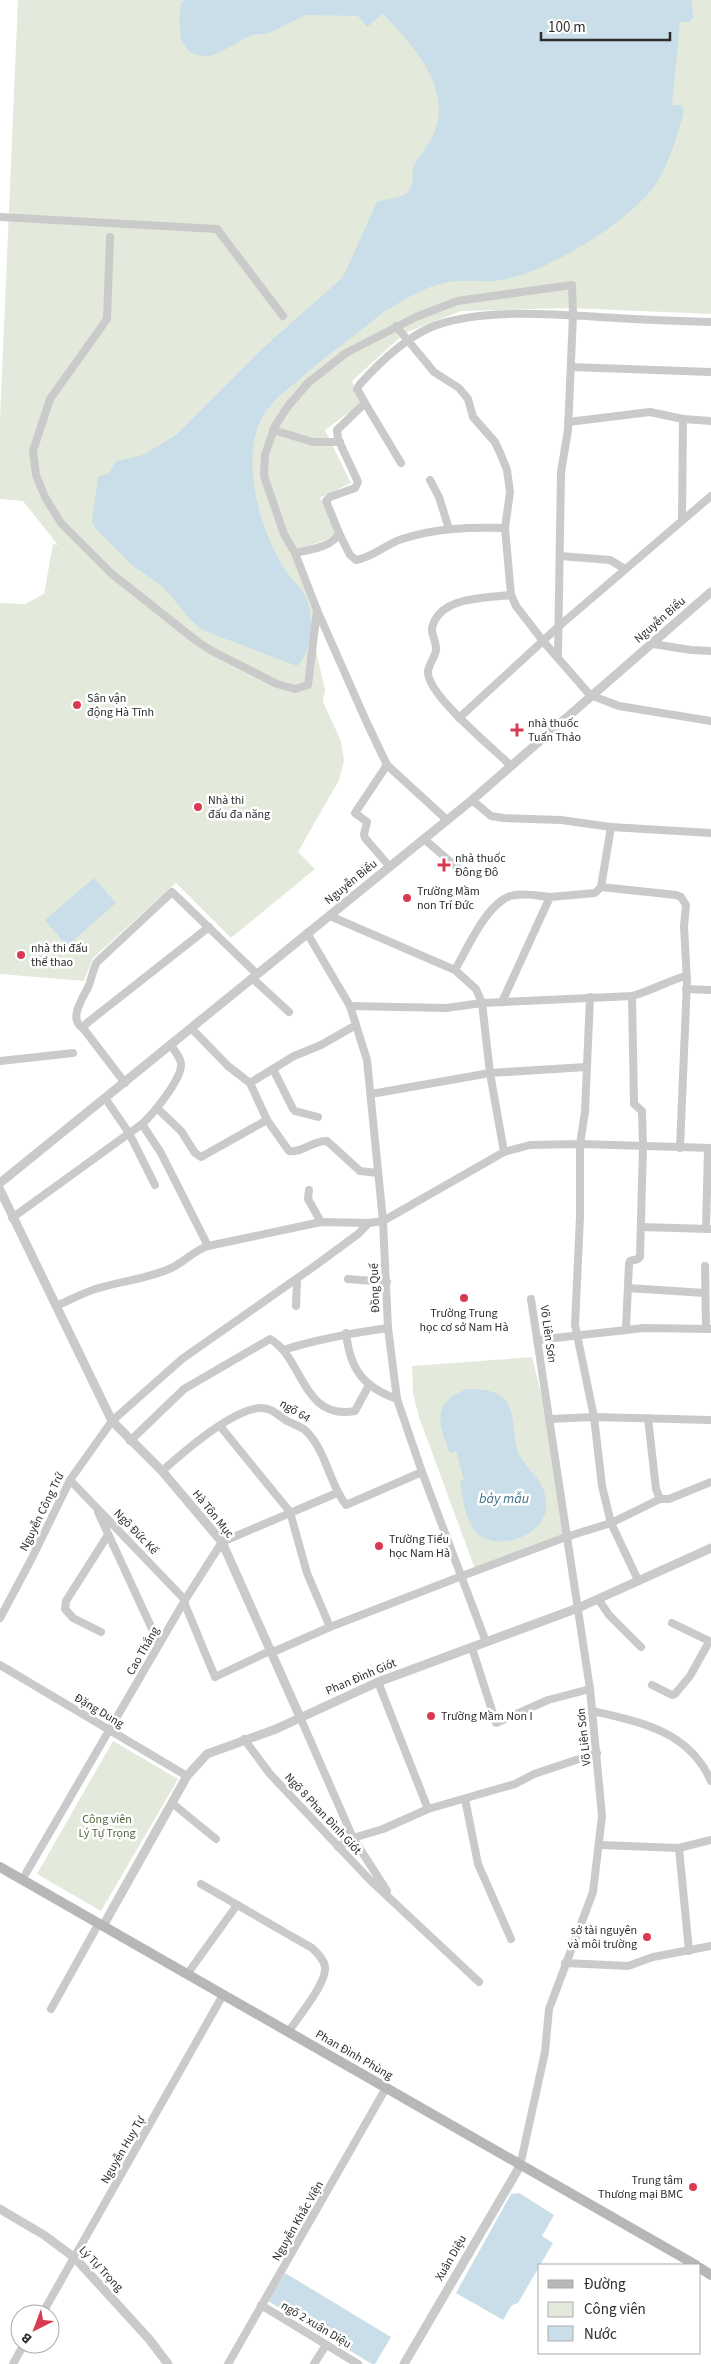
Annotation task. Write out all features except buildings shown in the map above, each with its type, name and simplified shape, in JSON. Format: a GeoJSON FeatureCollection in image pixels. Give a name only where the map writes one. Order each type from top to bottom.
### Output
{"type":"FeatureCollection","features":[{"type":"Feature","properties":{"kind":"main road","name":"Phan Đình Phùng"},"geometry":{"type":"LineString","coordinates":[[0,1867],[694,2264]]}},
{"type":"Feature","properties":{"kind":"street"},"geometry":{"type":"LineString","coordinates":[[0,217],[217,229],[283,316]]}},
{"type":"Feature","properties":{"kind":"street"},"geometry":{"type":"LineString","coordinates":[[110,237],[107,319],[50,399],[32,450],[36,475],[45,497],[60,523],[112,574],[212,651],[277,684],[295,689],[308,685],[317,610]]}},
{"type":"Feature","properties":{"kind":"street"},"geometry":{"type":"LineString","coordinates":[[446,819],[387,765],[362,714],[317,610],[295,553],[284,534],[264,476],[265,455],[273,430],[288,406],[309,382],[346,352],[396,326],[457,301],[572,286],[573,316],[568,422],[561,472],[558,654]]}},
{"type":"Feature","properties":{"kind":"street"},"geometry":{"type":"LineString","coordinates":[[401,464],[357,389],[406,341],[436,325],[478,317],[545,314],[711,322]]}},
{"type":"Feature","properties":{"kind":"street"},"geometry":{"type":"LineString","coordinates":[[396,326],[406,341],[434,372],[459,388],[468,399],[473,417],[495,442],[507,470],[510,492],[505,528],[511,595],[516,606],[544,641],[558,654],[590,695],[619,706],[711,721]]}},
{"type":"Feature","properties":{"kind":"street"},"geometry":{"type":"LineString","coordinates":[[571,367],[711,372]]}},
{"type":"Feature","properties":{"kind":"street"},"geometry":{"type":"LineString","coordinates":[[364,403],[337,430],[340,442],[358,482],[355,488],[330,497],[326,501],[350,555],[356,560],[363,559],[402,539],[449,528],[505,528]]}},
{"type":"Feature","properties":{"kind":"street"},"geometry":{"type":"LineString","coordinates":[[568,422],[650,412],[683,419],[711,421]]}},
{"type":"Feature","properties":{"kind":"street"},"geometry":{"type":"LineString","coordinates":[[682,520],[683,419]]}},
{"type":"Feature","properties":{"kind":"street"},"geometry":{"type":"LineString","coordinates":[[273,430],[313,442],[340,442]]}},
{"type":"Feature","properties":{"kind":"street"},"geometry":{"type":"LineString","coordinates":[[430,480],[439,497],[449,528]]}},
{"type":"Feature","properties":{"kind":"street"},"geometry":{"type":"LineString","coordinates":[[460,718],[558,627],[711,496]]}},
{"type":"Feature","properties":{"kind":"street"},"geometry":{"type":"LineString","coordinates":[[295,553],[333,541],[340,533]]}},
{"type":"Feature","properties":{"kind":"street"},"geometry":{"type":"LineString","coordinates":[[560,556],[610,560],[625,569]]}},
{"type":"Feature","properties":{"kind":"street","name":"Nguyễn Biểu"},"geometry":{"type":"LineString","coordinates":[[0,1183],[192,1029],[446,819],[472,800],[590,695],[711,592]]}},
{"type":"Feature","properties":{"kind":"street"},"geometry":{"type":"LineString","coordinates":[[510,765],[460,718],[436,690],[428,672],[437,649],[431,631],[434,622],[442,611],[459,602],[511,595]]}},
{"type":"Feature","properties":{"kind":"street"},"geometry":{"type":"LineString","coordinates":[[652,644],[711,651]]}},
{"type":"Feature","properties":{"kind":"street"},"geometry":{"type":"LineString","coordinates":[[387,765],[355,813],[367,822],[365,838],[390,867]]}},
{"type":"Feature","properties":{"kind":"street"},"geometry":{"type":"LineString","coordinates":[[472,800],[491,816],[561,820],[610,827],[711,833]]}},
{"type":"Feature","properties":{"kind":"street"},"geometry":{"type":"LineString","coordinates":[[601,887],[610,827]]}},
{"type":"Feature","properties":{"kind":"street"},"geometry":{"type":"LineString","coordinates":[[424,839],[460,870]]}},
{"type":"Feature","properties":{"kind":"street"},"geometry":{"type":"LineString","coordinates":[[455,970],[482,923],[505,898],[524,894],[550,897],[594,892],[601,887],[662,892],[681,897],[686,904],[684,926],[686,989],[680,1148]]}},
{"type":"Feature","properties":{"kind":"street"},"geometry":{"type":"LineString","coordinates":[[125,1083],[84,1028],[79,1026],[76,1019],[78,1006],[90,982],[91,972],[97,962],[172,892],[209,927],[289,1012]]}},
{"type":"Feature","properties":{"kind":"street"},"geometry":{"type":"LineString","coordinates":[[502,1002],[550,897]]}},
{"type":"Feature","properties":{"kind":"street"},"geometry":{"type":"LineString","coordinates":[[330,916],[455,970],[476,988],[482,1003],[490,1073],[504,1152]]}},
{"type":"Feature","properties":{"kind":"street"},"geometry":{"type":"LineString","coordinates":[[84,1028],[87,1023],[209,927]]}},
{"type":"Feature","properties":{"kind":"street","name":"Đồng Quế"},"geometry":{"type":"LineString","coordinates":[[307,933],[350,1006],[367,1060],[387,1282],[388,1328],[397,1399],[422,1472],[486,1642]]}},
{"type":"Feature","properties":{"kind":"street"},"geometry":{"type":"LineString","coordinates":[[350,1006],[446,1008],[482,1003],[632,996],[686,976]]}},
{"type":"Feature","properties":{"kind":"street"},"geometry":{"type":"LineString","coordinates":[[686,989],[711,990]]}},
{"type":"Feature","properties":{"kind":"street"},"geometry":{"type":"LineString","coordinates":[[626,1330],[628,1264],[630,1261],[640,1257],[642,1227],[642,1111],[634,1104],[632,996]]}},
{"type":"Feature","properties":{"kind":"street"},"geometry":{"type":"LineString","coordinates":[[590,997],[584,1112],[580,1144],[580,1217],[575,1326],[594,1417],[602,1486],[611,1524],[638,1580]]}},
{"type":"Feature","properties":{"kind":"street"},"geometry":{"type":"LineString","coordinates":[[250,1083],[356,1025]]}},
{"type":"Feature","properties":{"kind":"street"},"geometry":{"type":"LineString","coordinates":[[192,1029],[228,1066],[250,1083],[267,1120],[289,1150],[296,1152],[315,1143],[327,1141],[360,1171],[378,1173]]}},
{"type":"Feature","properties":{"kind":"street"},"geometry":{"type":"LineString","coordinates":[[12,1218],[142,1124],[158,1109],[181,1068],[180,1060],[171,1045]]}},
{"type":"Feature","properties":{"kind":"street"},"geometry":{"type":"LineString","coordinates":[[0,1061],[73,1053]]}},
{"type":"Feature","properties":{"kind":"street"},"geometry":{"type":"LineString","coordinates":[[371,1094],[490,1073],[586,1067]]}},
{"type":"Feature","properties":{"kind":"street"},"geometry":{"type":"LineString","coordinates":[[273,1069],[293,1108],[296,1111],[318,1117]]}},
{"type":"Feature","properties":{"kind":"street"},"geometry":{"type":"LineString","coordinates":[[105,1098],[129,1133],[155,1185]]}},
{"type":"Feature","properties":{"kind":"street"},"geometry":{"type":"LineString","coordinates":[[158,1109],[181,1131],[196,1153],[202,1158],[267,1120]]}},
{"type":"Feature","properties":{"kind":"street"},"geometry":{"type":"LineString","coordinates":[[142,1124],[161,1153],[208,1246]]}},
{"type":"Feature","properties":{"kind":"street"},"geometry":{"type":"LineString","coordinates":[[56,1306],[97,1288],[132,1282],[170,1269],[185,1261],[200,1248],[321,1222],[369,1223],[382,1220],[504,1152],[530,1145],[580,1144],[710,1148],[709,1229],[642,1227]]}},
{"type":"Feature","properties":{"kind":"street","name":"Hà Tôn Mục"},"geometry":{"type":"LineString","coordinates":[[0,1190],[112,1420],[130,1441],[162,1472],[222,1542],[272,1651],[353,1838],[392,1900]]}},
{"type":"Feature","properties":{"kind":"street"},"geometry":{"type":"LineString","coordinates":[[309,1190],[308,1199],[321,1222]]}},
{"type":"Feature","properties":{"kind":"street","name":"Nguyễn Công Trứ"},"geometry":{"type":"LineString","coordinates":[[0,1618],[70,1480],[112,1420],[182,1359],[297,1279],[358,1234],[369,1223]]}},
{"type":"Feature","properties":{"kind":"street"},"geometry":{"type":"LineString","coordinates":[[537,1340],[626,1330],[708,1329],[705,1266]]}},
{"type":"Feature","properties":{"kind":"street"},"geometry":{"type":"LineString","coordinates":[[296,1306],[297,1279]]}},
{"type":"Feature","properties":{"kind":"street"},"geometry":{"type":"LineString","coordinates":[[348,1279],[387,1282]]}},
{"type":"Feature","properties":{"kind":"street"},"geometry":{"type":"LineString","coordinates":[[628,1288],[705,1293]]}},
{"type":"Feature","properties":{"kind":"street","name":"Võ Liên Sơn"},"geometry":{"type":"LineString","coordinates":[[520,2166],[545,2052],[549,2009],[565,1963],[594,1892],[602,1816],[590,1689],[531,1299]]}},
{"type":"Feature","properties":{"kind":"street"},"geometry":{"type":"LineString","coordinates":[[283,1350],[311,1341],[388,1328]]}},
{"type":"Feature","properties":{"kind":"street"},"geometry":{"type":"LineString","coordinates":[[346,1334],[349,1356],[363,1381],[381,1394],[397,1399]]}},
{"type":"Feature","properties":{"kind":"street"},"geometry":{"type":"LineString","coordinates":[[130,1441],[184,1389],[224,1365],[244,1356],[256,1346],[270,1339],[283,1350],[311,1395],[334,1411],[355,1411],[369,1385]]}},
{"type":"Feature","properties":{"kind":"street","name":"ngõ 64"},"geometry":{"type":"LineString","coordinates":[[162,1472],[193,1444],[220,1426],[243,1413],[260,1408],[270,1409],[307,1431],[328,1464],[337,1493]]}},
{"type":"Feature","properties":{"kind":"street"},"geometry":{"type":"LineString","coordinates":[[549,1420],[594,1417],[711,1420]]}},
{"type":"Feature","properties":{"kind":"street"},"geometry":{"type":"LineString","coordinates":[[648,1418],[656,1489],[660,1499]]}},
{"type":"Feature","properties":{"kind":"street"},"geometry":{"type":"LineString","coordinates":[[220,1426],[290,1512],[307,1574],[330,1626]]}},
{"type":"Feature","properties":{"kind":"street"},"geometry":{"type":"LineString","coordinates":[[222,1542],[337,1493],[346,1505],[422,1472]]}},
{"type":"Feature","properties":{"kind":"street","name":"Ngô Đức Kế"},"geometry":{"type":"LineString","coordinates":[[70,1480],[184,1601]]}},
{"type":"Feature","properties":{"kind":"street"},"geometry":{"type":"LineString","coordinates":[[184,1601],[215,1677],[330,1626],[566,1537],[611,1524],[660,1499],[669,1499],[711,1482]]}},
{"type":"Feature","properties":{"kind":"street"},"geometry":{"type":"LineString","coordinates":[[95,1506],[159,1644]]}},
{"type":"Feature","properties":{"kind":"street"},"geometry":{"type":"LineString","coordinates":[[101,1632],[73,1618],[65,1608],[66,1602],[108,1535]]}},
{"type":"Feature","properties":{"kind":"street","name":"Cao Thắng"},"geometry":{"type":"LineString","coordinates":[[22,1880],[184,1601],[222,1542]]}},
{"type":"Feature","properties":{"kind":"street","name":"Phan Đình Giót"},"geometry":{"type":"LineString","coordinates":[[101,1924],[187,1776],[207,1754],[276,1729],[378,1682],[578,1608],[711,1548]]}},
{"type":"Feature","properties":{"kind":"street"},"geometry":{"type":"LineString","coordinates":[[598,1599],[609,1615],[641,1647]]}},
{"type":"Feature","properties":{"kind":"street"},"geometry":{"type":"LineString","coordinates":[[652,1686],[672,1695],[675,1694],[690,1676],[710,1642],[672,1622]]}},
{"type":"Feature","properties":{"kind":"street"},"geometry":{"type":"LineString","coordinates":[[472,1648],[496,1723],[548,1700],[590,1689]]}},
{"type":"Feature","properties":{"kind":"street","name":"Đặng Dung"},"geometry":{"type":"LineString","coordinates":[[0,1665],[187,1776]]}},
{"type":"Feature","properties":{"kind":"street"},"geometry":{"type":"LineString","coordinates":[[378,1682],[428,1809]]}},
{"type":"Feature","properties":{"kind":"street"},"geometry":{"type":"LineString","coordinates":[[592,1711],[630,1719],[667,1733],[695,1753],[711,1781]]}},
{"type":"Feature","properties":{"kind":"street","name":"Ngõ 8 Phan Đình Giót"},"geometry":{"type":"LineString","coordinates":[[244,1739],[270,1774],[392,1900]]}},
{"type":"Feature","properties":{"kind":"street"},"geometry":{"type":"LineString","coordinates":[[338,1846],[353,1838],[383,1829],[428,1809],[515,1784],[534,1774],[597,1753]]}},
{"type":"Feature","properties":{"kind":"street"},"geometry":{"type":"LineString","coordinates":[[465,1799],[478,1864],[511,1939]]}},
{"type":"Feature","properties":{"kind":"street"},"geometry":{"type":"LineString","coordinates":[[172,1803],[216,1839]]}},
{"type":"Feature","properties":{"kind":"street"},"geometry":{"type":"LineString","coordinates":[[600,1845],[679,1848],[711,1840]]}},
{"type":"Feature","properties":{"kind":"street"},"geometry":{"type":"LineString","coordinates":[[679,1848],[689,1951]]}},
{"type":"Feature","properties":{"kind":"street"},"geometry":{"type":"LineString","coordinates":[[201,1884],[312,1948],[324,1963],[325,1971],[322,1981],[289,2032]]}},
{"type":"Feature","properties":{"kind":"street"},"geometry":{"type":"LineString","coordinates":[[392,1900],[479,1982]]}},
{"type":"Feature","properties":{"kind":"street"},"geometry":{"type":"LineString","coordinates":[[188,1974],[237,1905]]}},
{"type":"Feature","properties":{"kind":"street"},"geometry":{"type":"LineString","coordinates":[[51,2009],[101,1924]]}},
{"type":"Feature","properties":{"kind":"street"},"geometry":{"type":"LineString","coordinates":[[565,1963],[628,1966],[652,1957],[711,1946]]}},
{"type":"Feature","properties":{"kind":"street","name":"Nguyễn Huy Tự"},"geometry":{"type":"LineString","coordinates":[[48,2304],[223,1996]]}},
{"type":"Feature","properties":{"kind":"street","name":"Nguyễn Khắc Viện"},"geometry":{"type":"LineString","coordinates":[[228,2364],[386,2088]]}},
{"type":"Feature","properties":{"kind":"street","name":"Xuân Diệu"},"geometry":{"type":"LineString","coordinates":[[404,2364],[520,2166]]}},
{"type":"Feature","properties":{"kind":"street","name":"Lý Tự Trọng"},"geometry":{"type":"LineString","coordinates":[[0,2209],[44,2235],[74,2258],[149,2339],[168,2364]]}},
{"type":"Feature","properties":{"kind":"street","name":"ngõ 2 xuân Diệu"},"geometry":{"type":"LineString","coordinates":[[262,2305],[358,2364]]}},
{"type":"Feature","properties":{"kind":"street"},"geometry":{"type":"LineString","coordinates":[[314,2364],[326,2345]]}},
{"type":"Feature","properties":{"kind":"green space"},"geometry":{"type":"Polygon","coordinates":[[[18,0],[711,0],[711,314],[570,308],[461,311],[405,333],[352,381],[362,403],[325,430],[351,483],[320,498],[340,534],[291,553],[315,605],[314,642],[325,690],[323,702],[341,741],[344,761],[339,780],[298,852],[315,869],[231,938],[176,883],[93,958],[84,981],[0,974],[0,603],[25,604],[44,594],[53,544],[58,545],[23,501],[0,499],[0,420],[18,0]]]}},
{"type":"Feature","properties":{"kind":"green space"},"geometry":{"type":"Polygon","coordinates":[[[532,1357],[551,1434],[565,1538],[475,1569],[419,1417],[413,1394],[412,1366],[532,1357]]]}},
{"type":"Feature","properties":{"kind":"green space","name":"Công viên Lý Tự Trọng"},"geometry":{"type":"Polygon","coordinates":[[[113,1741],[178,1779],[101,1911],[37,1874],[113,1741]]]}},
{"type":"Feature","properties":{"kind":"water"},"geometry":{"type":"Polygon","coordinates":[[[184,0],[692,0],[693,17],[690,22],[680,22],[672,105],[681,105],[684,111],[664,170],[653,188],[640,202],[623,217],[581,247],[535,270],[495,281],[448,282],[412,295],[388,310],[389,308],[314,367],[269,407],[259,424],[254,444],[252,465],[254,488],[266,531],[275,551],[284,568],[304,593],[310,610],[311,636],[306,652],[297,666],[202,630],[162,586],[133,566],[95,528],[92,521],[98,477],[109,473],[116,461],[143,455],[176,435],[263,348],[343,277],[377,202],[397,198],[410,189],[413,182],[414,165],[434,133],[438,116],[438,100],[434,84],[417,53],[383,14],[367,27],[358,16],[306,15],[269,33],[251,35],[217,54],[208,56],[195,55],[189,51],[181,40],[179,20],[181,3],[184,0]]]}},
{"type":"Feature","properties":{"kind":"water"},"geometry":{"type":"Polygon","coordinates":[[[94,878],[116,903],[67,946],[45,920],[94,878]]]}},
{"type":"Feature","properties":{"kind":"water","name":"bảy mẫu"},"geometry":{"type":"Polygon","coordinates":[[[467,1389],[490,1391],[505,1399],[512,1416],[516,1444],[520,1456],[542,1485],[546,1500],[543,1519],[536,1528],[526,1535],[515,1539],[503,1541],[481,1537],[473,1529],[464,1506],[460,1481],[464,1480],[456,1451],[450,1453],[440,1415],[447,1401],[467,1389]]]}},
{"type":"Feature","properties":{"kind":"water"},"geometry":{"type":"Polygon","coordinates":[[[519,2193],[554,2215],[542,2236],[553,2243],[541,2264],[538,2264],[538,2269],[518,2303],[512,2305],[503,2320],[456,2293],[511,2194],[519,2193]]]}},
{"type":"Feature","properties":{"kind":"water"},"geometry":{"type":"Polygon","coordinates":[[[285,2273],[391,2337],[375,2364],[372,2364],[268,2301],[285,2273]]]}},
{"type":"Feature","properties":{"kind":"place","name":"Sân vận động Hà Tĩnh"},"geometry":{"type":"Point","coordinates":[77,705]}},
{"type":"Feature","properties":{"kind":"place","name":"nhà thuốc Tuấn Thảo"},"geometry":{"type":"Point","coordinates":[517,730]}},
{"type":"Feature","properties":{"kind":"place","name":"Nhà thi đấu đa năng"},"geometry":{"type":"Point","coordinates":[198,807]}},
{"type":"Feature","properties":{"kind":"place","name":"nhà thuốc Đông Đô"},"geometry":{"type":"Point","coordinates":[444,865]}},
{"type":"Feature","properties":{"kind":"place","name":"Trường Mầm non Trí Đức"},"geometry":{"type":"Point","coordinates":[407,898]}},
{"type":"Feature","properties":{"kind":"place","name":"nhà thi đấu thể thao"},"geometry":{"type":"Point","coordinates":[21,955]}},
{"type":"Feature","properties":{"kind":"place","name":"Trường Trung học cơ sở Nam Hà"},"geometry":{"type":"Point","coordinates":[464,1298]}},
{"type":"Feature","properties":{"kind":"place","name":"Trường Tiểu học Nam Hà"},"geometry":{"type":"Point","coordinates":[379,1546]}},
{"type":"Feature","properties":{"kind":"place","name":"Trường Mầm Non I"},"geometry":{"type":"Point","coordinates":[431,1716]}},
{"type":"Feature","properties":{"kind":"place","name":"sở tài nguyên và môi trường"},"geometry":{"type":"Point","coordinates":[647,1937]}},
{"type":"Feature","properties":{"kind":"place","name":"Trung tâm Thương mại BMC"},"geometry":{"type":"Point","coordinates":[693,2187]}}]}
